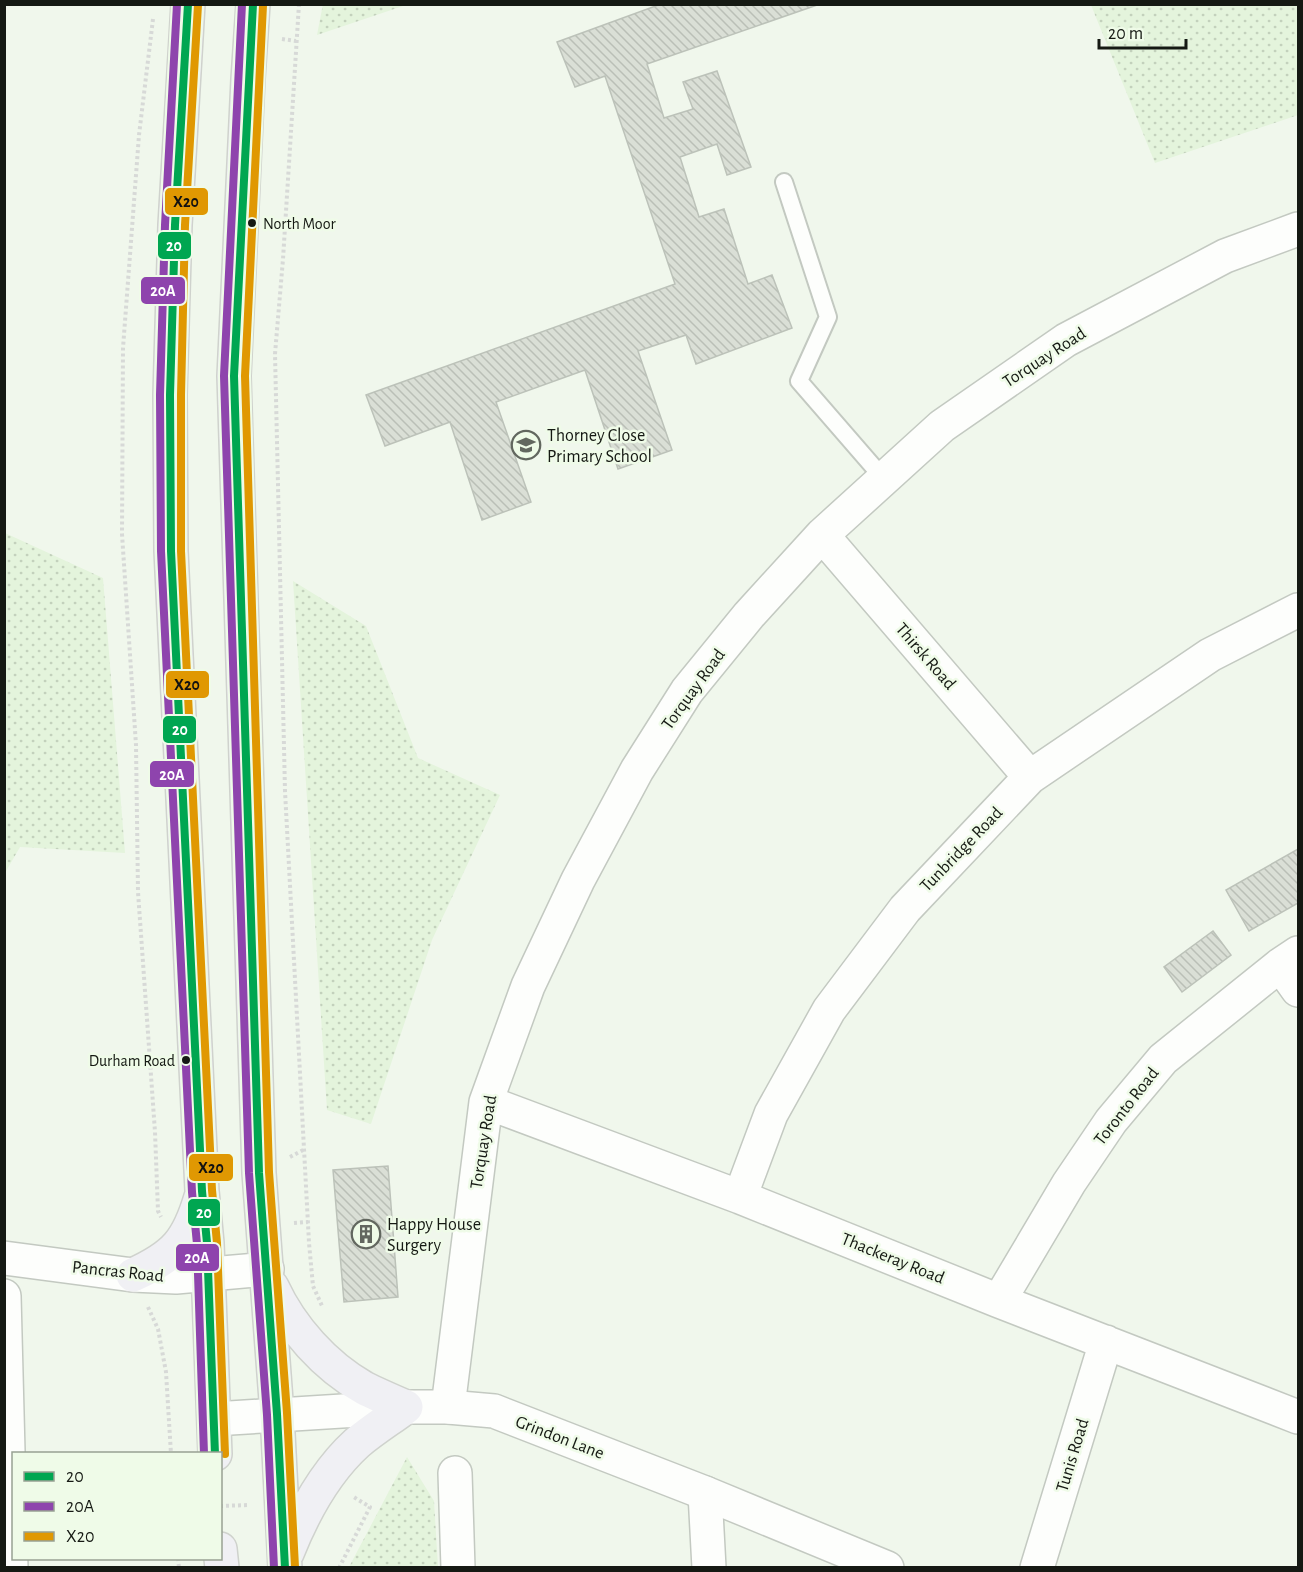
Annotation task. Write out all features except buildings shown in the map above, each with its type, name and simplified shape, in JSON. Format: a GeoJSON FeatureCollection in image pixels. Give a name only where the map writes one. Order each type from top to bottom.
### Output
{"type":"FeatureCollection","features":[{"type":"Feature","properties":{"kind":"highway"},"geometry":{"type":"LineString","coordinates":[[188,4],[175,225],[170,395],[171,551],[215,1452]]}},
{"type":"Feature","properties":{"kind":"highway"},"geometry":{"type":"LineString","coordinates":[[253,4],[234,376],[259,1161],[285,1563]]}},
{"type":"Feature","properties":{"kind":"highway"},"geometry":{"type":"LineString","coordinates":[[133,1275],[153,1266],[180,1245],[194,1219],[202,1191]]}},
{"type":"Feature","properties":{"kind":"highway"},"geometry":{"type":"LineString","coordinates":[[267,1273],[279,1302],[292,1323],[325,1359],[363,1388],[406,1407],[357,1443],[325,1479],[301,1519],[285,1563]]}},
{"type":"Feature","properties":{"kind":"street","name":"Torquay Road"},"geometry":{"type":"LineString","coordinates":[[448,1407],[465,1196],[486,1102],[528,986],[578,880],[637,770],[687,691],[749,615],[822,535],[942,426],[1066,340],[1225,256],[1299,229]]}},
{"type":"Feature","properties":{"kind":"street","name":"Thirsk Road"},"geometry":{"type":"LineString","coordinates":[[822,535],[1030,777]]}},
{"type":"Feature","properties":{"kind":"street","name":"Tunbridge Road"},"geometry":{"type":"LineString","coordinates":[[740,1197],[771,1114],[829,1010],[905,909],[1030,777],[1210,656],[1299,610]]}},
{"type":"Feature","properties":{"kind":"street","name":"Toronto Road"},"geometry":{"type":"LineString","coordinates":[[999,1301],[1069,1183],[1111,1121],[1163,1059],[1292,969]]}},
{"type":"Feature","properties":{"kind":"street","name":"Thackeray Road"},"geometry":{"type":"LineString","coordinates":[[486,1102],[740,1197],[999,1301],[1299,1417]]}},
{"type":"Feature","properties":{"kind":"street","name":"Pancras Road"},"geometry":{"type":"LineString","coordinates":[[4,1258],[133,1275],[176,1277],[267,1273]]}},
{"type":"Feature","properties":{"kind":"street"},"geometry":{"type":"LineString","coordinates":[[4,1296],[11,1568]]}},
{"type":"Feature","properties":{"kind":"street","name":"Tunis Road"},"geometry":{"type":"LineString","coordinates":[[1037,1568],[1106,1342]]}},
{"type":"Feature","properties":{"kind":"street","name":"Grindon Lane"},"geometry":{"type":"LineString","coordinates":[[213,1419],[406,1407],[448,1407],[494,1411],[705,1493],[887,1568]]}},
{"type":"Feature","properties":{"kind":"street"},"geometry":{"type":"LineString","coordinates":[[455,1473],[458,1568]]}},
{"type":"Feature","properties":{"kind":"street"},"geometry":{"type":"LineString","coordinates":[[705,1493],[709,1568]]}},
{"type":"Feature","properties":{"kind":"lane"},"geometry":{"type":"LineString","coordinates":[[784,182],[828,317],[798,381],[884,479]]}},
{"type":"Feature","properties":{"kind":"path"},"geometry":{"type":"LineString","coordinates":[[298,6],[275,354],[285,791],[308,1222]]}},
{"type":"Feature","properties":{"kind":"path"},"geometry":{"type":"LineString","coordinates":[[154,12],[139,135],[123,348],[122,534],[136,745],[138,892],[155,1132],[158,1211],[162,1220]]}},
{"type":"Feature","properties":{"kind":"path"},"geometry":{"type":"LineString","coordinates":[[158,1329],[166,1372],[171,1452]]}},
{"type":"Feature","properties":{"kind":"green space"},"geometry":{"type":"Polygon","coordinates":[[[323,4],[406,4],[406,5],[317,35],[323,4]]]}},
{"type":"Feature","properties":{"kind":"green space"},"geometry":{"type":"Polygon","coordinates":[[[1091,5],[1298,5],[1298,115],[1155,163],[1091,5]]]}},
{"type":"Feature","properties":{"kind":"green space"},"geometry":{"type":"Polygon","coordinates":[[[5,533],[103,578],[125,853],[20,847],[5,873],[5,533]]]}},
{"type":"Feature","properties":{"kind":"green space"},"geometry":{"type":"Polygon","coordinates":[[[293,581],[366,626],[418,758],[500,795],[432,940],[371,1124],[327,1110],[293,581]]]}},
{"type":"Feature","properties":{"kind":"green space"},"geometry":{"type":"Polygon","coordinates":[[[407,1457],[434,1501],[438,1567],[349,1567],[407,1457]]]}},
{"type":"Feature","properties":{"kind":"transit line","name":"20A"},"geometry":{"type":"LineString","coordinates":[[177,4],[165,225],[160,395],[161,551],[192,1192],[197,1244],[204,1452]]}},
{"type":"Feature","properties":{"kind":"transit line","name":"20"},"geometry":{"type":"LineString","coordinates":[[188,4],[175,225],[170,395],[171,551],[202,1191],[207,1243],[215,1452]]}},
{"type":"Feature","properties":{"kind":"transit line","name":"20A"},"geometry":{"type":"LineString","coordinates":[[242,4],[224,376],[249,1173],[267,1415],[274,1568]]}},
{"type":"Feature","properties":{"kind":"transit line","name":"20"},"geometry":{"type":"LineString","coordinates":[[253,4],[234,376],[259,1173],[277,1414],[285,1568]]}},
{"type":"Feature","properties":{"kind":"transit line","name":"X20"},"geometry":{"type":"LineString","coordinates":[[198,5],[185,225],[181,395],[181,551],[212,1190],[217,1243],[225,1454]]}},
{"type":"Feature","properties":{"kind":"transit line","name":"X20"},"geometry":{"type":"LineString","coordinates":[[263,5],[245,376],[269,1172],[287,1413],[295,1567]]}},
{"type":"Feature","properties":{"kind":"place","name":"North Moor"},"geometry":{"type":"Point","coordinates":[252,223]}},
{"type":"Feature","properties":{"kind":"place","name":"Thorney Close Primary School"},"geometry":{"type":"Point","coordinates":[526,445]}},
{"type":"Feature","properties":{"kind":"place","name":"Durham Road"},"geometry":{"type":"Point","coordinates":[186,1060]}},
{"type":"Feature","properties":{"kind":"place","name":"Happy House Surgery"},"geometry":{"type":"Point","coordinates":[366,1234]}}]}
